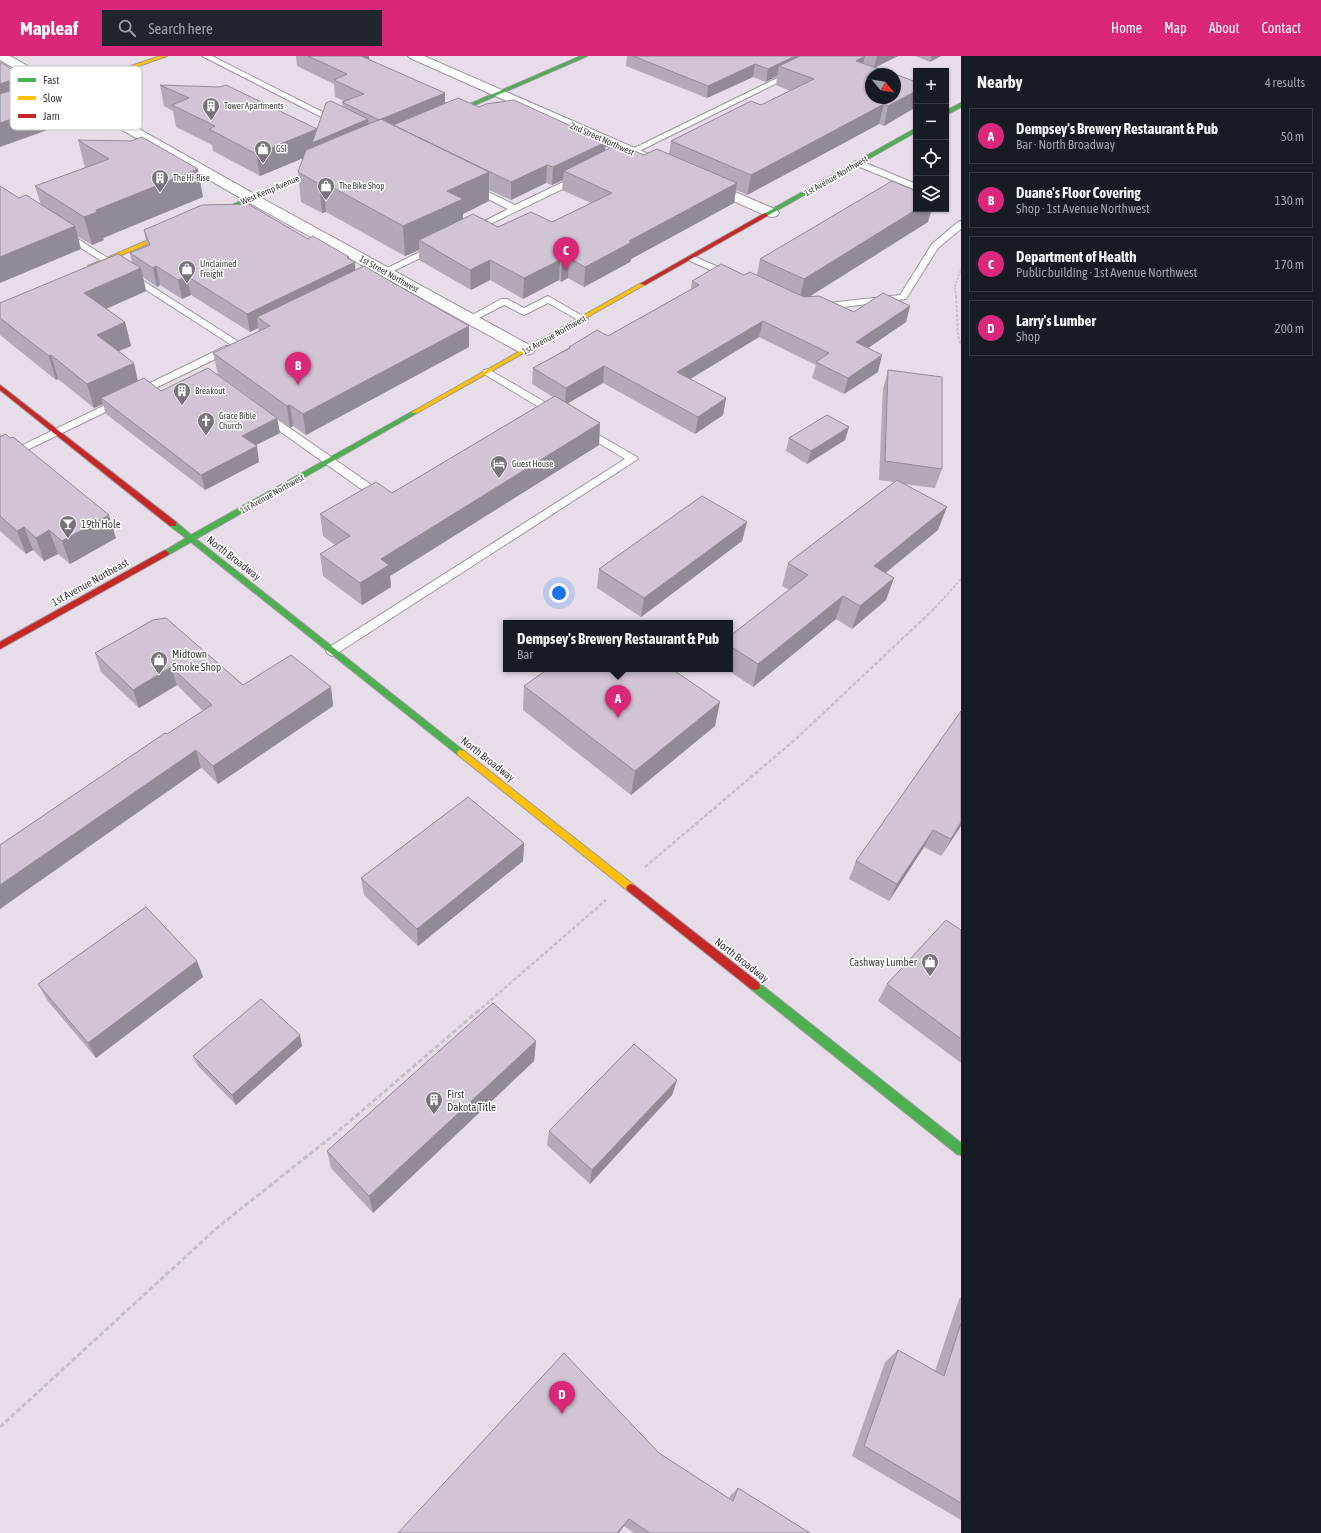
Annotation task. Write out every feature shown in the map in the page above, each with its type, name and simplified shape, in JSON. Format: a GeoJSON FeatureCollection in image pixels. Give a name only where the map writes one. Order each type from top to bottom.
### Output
{"type":"FeatureCollection","features":[{"type":"Feature","properties":{"kind":"street","name":"1st Street Northwest"},"geometry":{"type":"LineString","coordinates":[[2,56],[20,66]]}},
{"type":"Feature","properties":{"kind":"street"},"geometry":{"type":"LineString","coordinates":[[136,66],[165,56]]}},
{"type":"Feature","properties":{"kind":"street","name":"2nd Street Northwest"},"geometry":{"type":"LineString","coordinates":[[414,56],[667,167]]}},
{"type":"Feature","properties":{"kind":"street"},"geometry":{"type":"LineString","coordinates":[[436,120],[585,56]]}},
{"type":"Feature","properties":{"kind":"street"},"geometry":{"type":"LineString","coordinates":[[825,56],[839,62]]}},
{"type":"Feature","properties":{"kind":"street"},"geometry":{"type":"LineString","coordinates":[[949,101],[960,106]]}},
{"type":"Feature","properties":{"kind":"street"},"geometry":{"type":"LineString","coordinates":[[949,112],[960,106]]}},
{"type":"Feature","properties":{"kind":"street"},"geometry":{"type":"LineString","coordinates":[[0,113],[10,110]]}},
{"type":"Feature","properties":{"kind":"street","name":"1st Street Northwest"},"geometry":{"type":"LineString","coordinates":[[133,130],[252,198],[527,350]]}},
{"type":"Feature","properties":{"kind":"street","name":"1st Avenue Northwest"},"geometry":{"type":"LineString","coordinates":[[192,539],[772,213],[913,132]]}},
{"type":"Feature","properties":{"kind":"street","name":"West Kemp Avenue"},"geometry":{"type":"LineString","coordinates":[[198,220],[332,163]]}},
{"type":"Feature","properties":{"kind":"street"},"geometry":{"type":"LineString","coordinates":[[695,179],[772,213]]}},
{"type":"Feature","properties":{"kind":"street"},"geometry":{"type":"LineString","coordinates":[[85,269],[184,227]]}},
{"type":"Feature","properties":{"kind":"street","name":"North Broadway"},"geometry":{"type":"LineString","coordinates":[[0,387],[961,1150]]}},
{"type":"Feature","properties":{"kind":"street","name":"1st Avenue Northeast"},"geometry":{"type":"LineString","coordinates":[[0,646],[192,539]]}},
{"type":"Feature","properties":{"kind":"lane"},"geometry":{"type":"LineString","coordinates":[[206,56],[345,126]]}},
{"type":"Feature","properties":{"kind":"lane"},"geometry":{"type":"LineString","coordinates":[[611,162],[825,56]]}},
{"type":"Feature","properties":{"kind":"lane"},"geometry":{"type":"LineString","coordinates":[[858,163],[913,186]]}},
{"type":"Feature","properties":{"kind":"lane"},"geometry":{"type":"LineString","coordinates":[[460,235],[590,172]]}},
{"type":"Feature","properties":{"kind":"lane"},"geometry":{"type":"LineString","coordinates":[[465,184],[515,209]]}},
{"type":"Feature","properties":{"kind":"lane"},"geometry":{"type":"LineString","coordinates":[[808,308],[903,297],[936,246],[961,224]]}},
{"type":"Feature","properties":{"kind":"lane"},"geometry":{"type":"LineString","coordinates":[[0,460],[240,343],[60,230]]}},
{"type":"Feature","properties":{"kind":"lane"},"geometry":{"type":"LineString","coordinates":[[364,282],[447,242]]}},
{"type":"Feature","properties":{"kind":"lane"},"geometry":{"type":"LineString","coordinates":[[691,258],[739,280]]}},
{"type":"Feature","properties":{"kind":"lane"},"geometry":{"type":"LineString","coordinates":[[470,319],[504,301],[524,312],[548,300],[583,318]]}},
{"type":"Feature","properties":{"kind":"lane"},"geometry":{"type":"LineString","coordinates":[[194,365],[207,374]]}},
{"type":"Feature","properties":{"kind":"lane"},"geometry":{"type":"LineString","coordinates":[[332,651],[633,459],[488,372]]}},
{"type":"Feature","properties":{"kind":"lane"},"geometry":{"type":"LineString","coordinates":[[535,416],[548,408]]}},
{"type":"Feature","properties":{"kind":"lane"},"geometry":{"type":"LineString","coordinates":[[258,411],[391,504]]}},
{"type":"Feature","properties":{"kind":"path"},"geometry":{"type":"LineString","coordinates":[[961,269],[955,286],[958,336],[961,345]]}},
{"type":"Feature","properties":{"kind":"path"},"geometry":{"type":"LineString","coordinates":[[0,1427],[218,1227],[335,1134],[797,738],[935,609],[961,579]]}},
{"type":"Feature","properties":{"kind":"building"},"geometry":{"type":"Polygon","coordinates":[[[308,56],[361,56],[445,93],[379,120],[342,102],[364,94],[334,80],[347,74],[308,56]]]}},
{"type":"Feature","properties":{"kind":"building"},"geometry":{"type":"Polygon","coordinates":[[[633,56],[795,56],[768,69],[755,64],[708,86],[633,56]]]}},
{"type":"Feature","properties":{"kind":"building"},"geometry":{"type":"Polygon","coordinates":[[[800,56],[865,56],[856,61],[876,68],[865,68],[865,104],[884,104],[751,175],[671,141],[751,101],[761,105],[814,79],[779,66],[800,56]]]}},
{"type":"Feature","properties":{"kind":"building"},"geometry":{"type":"Polygon","coordinates":[[[0,62],[10,68],[10,81],[0,84],[0,62]]]}},
{"type":"Feature","properties":{"kind":"building"},"geometry":{"type":"Polygon","coordinates":[[[901,76],[913,81],[913,93],[901,99],[901,76]]]}},
{"type":"Feature","properties":{"kind":"building"},"geometry":{"type":"Polygon","coordinates":[[[160,85],[219,87],[226,85],[317,129],[256,154],[209,129],[215,126],[172,105],[189,98],[160,85]]]}},
{"type":"Feature","properties":{"kind":"building"},"geometry":{"type":"Polygon","coordinates":[[[10,91],[10,119],[0,123],[0,94],[10,91]]]}},
{"type":"Feature","properties":{"kind":"building"},"geometry":{"type":"Polygon","coordinates":[[[458,98],[479,107],[486,104],[514,100],[606,142],[553,167],[547,165],[511,182],[393,125],[458,98]]]}},
{"type":"Feature","properties":{"kind":"building"},"geometry":{"type":"Polygon","coordinates":[[[331,101],[368,119],[312,143],[326,103],[331,101]]]}},
{"type":"Feature","properties":{"kind":"building"},"geometry":{"type":"Polygon","coordinates":[[[381,119],[489,172],[447,191],[463,199],[403,226],[323,182],[319,184],[298,172],[306,150],[381,119]]]}},
{"type":"Feature","properties":{"kind":"building"},"geometry":{"type":"Polygon","coordinates":[[[142,137],[198,169],[96,210],[97,212],[84,217],[35,186],[109,159],[78,140],[131,141],[142,137]]]}},
{"type":"Feature","properties":{"kind":"building"},"geometry":{"type":"Polygon","coordinates":[[[616,145],[644,155],[657,149],[737,183],[629,241],[632,242],[585,267],[569,258],[562,261],[560,260],[524,278],[490,260],[470,270],[419,240],[473,214],[498,227],[531,212],[552,222],[612,193],[564,171],[616,145]]]}},
{"type":"Feature","properties":{"kind":"building"},"geometry":{"type":"Polygon","coordinates":[[[892,181],[913,190],[913,211],[804,279],[760,259],[892,181]]]}},
{"type":"Feature","properties":{"kind":"building"},"geometry":{"type":"Polygon","coordinates":[[[0,186],[19,198],[26,195],[75,226],[0,257],[0,186]]]}},
{"type":"Feature","properties":{"kind":"building"},"geometry":{"type":"Polygon","coordinates":[[[248,204],[308,239],[313,236],[355,262],[247,314],[187,276],[178,280],[156,266],[153,268],[130,253],[150,245],[144,230],[202,205],[248,204]]]}},
{"type":"Feature","properties":{"kind":"building"},"geometry":{"type":"Polygon","coordinates":[[[118,254],[141,268],[84,293],[125,322],[97,335],[134,363],[87,384],[51,355],[49,356],[0,318],[0,303],[118,254]]]}},
{"type":"Feature","properties":{"kind":"building"},"geometry":{"type":"Polygon","coordinates":[[[721,264],[744,275],[750,272],[804,297],[819,296],[854,312],[883,293],[910,306],[856,342],[882,355],[848,378],[816,362],[829,353],[763,321],[677,372],[726,398],[698,417],[604,366],[566,388],[533,368],[570,348],[569,347],[597,330],[608,336],[699,285],[692,281],[721,264]]]}},
{"type":"Feature","properties":{"kind":"building"},"geometry":{"type":"Polygon","coordinates":[[[364,266],[469,326],[303,414],[290,405],[287,406],[213,353],[270,326],[257,317],[364,266]]]}},
{"type":"Feature","properties":{"kind":"building"},"geometry":{"type":"Polygon","coordinates":[[[208,368],[277,418],[242,436],[257,446],[201,475],[101,398],[144,378],[161,391],[208,368]]]}},
{"type":"Feature","properties":{"kind":"building"},"geometry":{"type":"Polygon","coordinates":[[[888,370],[942,377],[942,469],[885,461],[888,370]]]}},
{"type":"Feature","properties":{"kind":"building"},"geometry":{"type":"Polygon","coordinates":[[[555,396],[600,423],[381,559],[389,565],[360,583],[320,554],[350,536],[320,514],[376,482],[392,493],[555,396]]]}},
{"type":"Feature","properties":{"kind":"building"},"geometry":{"type":"Polygon","coordinates":[[[827,415],[849,427],[811,451],[789,438],[827,415]]]}},
{"type":"Feature","properties":{"kind":"building"},"geometry":{"type":"Polygon","coordinates":[[[6,434],[10,438],[13,437],[109,515],[62,541],[49,530],[36,538],[24,527],[17,531],[0,516],[0,437],[6,434]]]}},
{"type":"Feature","properties":{"kind":"building"},"geometry":{"type":"Polygon","coordinates":[[[897,480],[947,507],[874,566],[894,578],[860,606],[843,596],[758,664],[733,648],[733,634],[808,575],[788,563],[897,480]]]}},
{"type":"Feature","properties":{"kind":"building"},"geometry":{"type":"Polygon","coordinates":[[[702,496],[747,522],[644,598],[599,569],[702,496]]]}},
{"type":"Feature","properties":{"kind":"building"},"geometry":{"type":"Polygon","coordinates":[[[166,618],[243,685],[291,655],[331,687],[213,766],[196,750],[0,885],[0,845],[165,733],[167,734],[212,705],[171,667],[133,690],[95,653],[153,620],[166,618]]]}},
{"type":"Feature","properties":{"kind":"building"},"geometry":{"type":"Polygon","coordinates":[[[544,672],[676,672],[720,702],[635,771],[524,686],[544,672]]]}},
{"type":"Feature","properties":{"kind":"building"},"geometry":{"type":"Polygon","coordinates":[[[961,711],[961,822],[951,839],[933,830],[897,884],[856,861],[961,711]]]}},
{"type":"Feature","properties":{"kind":"building"},"geometry":{"type":"Polygon","coordinates":[[[468,797],[524,843],[417,929],[361,878],[468,797]]]}},
{"type":"Feature","properties":{"kind":"building"},"geometry":{"type":"Polygon","coordinates":[[[146,907],[197,961],[88,1043],[38,984],[146,907]]]}},
{"type":"Feature","properties":{"kind":"building","name":"Cashway Lumber"},"geometry":{"type":"Polygon","coordinates":[[[946,920],[961,930],[961,1039],[887,984],[946,920]]]}},
{"type":"Feature","properties":{"kind":"building"},"geometry":{"type":"Polygon","coordinates":[[[261,999],[300,1035],[232,1095],[193,1056],[261,999]]]}},
{"type":"Feature","properties":{"kind":"building","name":"First Dakota Title"},"geometry":{"type":"Polygon","coordinates":[[[493,1003],[536,1041],[369,1196],[327,1151],[493,1003]]]}},
{"type":"Feature","properties":{"kind":"building"},"geometry":{"type":"Polygon","coordinates":[[[634,1044],[677,1080],[592,1170],[549,1131],[634,1044]]]}},
{"type":"Feature","properties":{"kind":"building"},"geometry":{"type":"Polygon","coordinates":[[[961,1323],[961,1503],[864,1446],[898,1350],[944,1376],[961,1323]]]}},
{"type":"Feature","properties":{"kind":"building"},"geometry":{"type":"Polygon","coordinates":[[[564,1353],[659,1453],[733,1501],[738,1488],[810,1533],[650,1533],[629,1519],[617,1533],[398,1533],[564,1353]]]}},
{"type":"Feature","properties":{"kind":"traffic: fast"},"geometry":{"type":"LineString","coordinates":[[445,116],[585,56]]}},
{"type":"Feature","properties":{"kind":"traffic: fast"},"geometry":{"type":"LineString","coordinates":[[949,111],[961,105]]}},
{"type":"Feature","properties":{"kind":"traffic: fast"},"geometry":{"type":"LineString","coordinates":[[765,215],[913,132]]}},
{"type":"Feature","properties":{"kind":"traffic: fast"},"geometry":{"type":"LineString","coordinates":[[207,217],[326,166]]}},
{"type":"Feature","properties":{"kind":"traffic: fast"},"geometry":{"type":"LineString","coordinates":[[165,553],[415,412]]}},
{"type":"Feature","properties":{"kind":"traffic: fast"},"geometry":{"type":"LineString","coordinates":[[173,524],[461,753]]}},
{"type":"Feature","properties":{"kind":"traffic: fast"},"geometry":{"type":"LineString","coordinates":[[755,986],[961,1150]]}},
{"type":"Feature","properties":{"kind":"traffic: slow"},"geometry":{"type":"LineString","coordinates":[[136,66],[165,56]]}},
{"type":"Feature","properties":{"kind":"traffic: slow"},"geometry":{"type":"LineString","coordinates":[[0,113],[10,110]]}},
{"type":"Feature","properties":{"kind":"traffic: slow"},"geometry":{"type":"LineString","coordinates":[[91,266],[174,231]]}},
{"type":"Feature","properties":{"kind":"traffic: slow"},"geometry":{"type":"LineString","coordinates":[[415,412],[643,284]]}},
{"type":"Feature","properties":{"kind":"traffic: slow"},"geometry":{"type":"LineString","coordinates":[[461,753],[631,888]]}},
{"type":"Feature","properties":{"kind":"traffic: jam"},"geometry":{"type":"LineString","coordinates":[[643,284],[765,215]]}},
{"type":"Feature","properties":{"kind":"traffic: jam"},"geometry":{"type":"LineString","coordinates":[[0,387],[173,524]]}},
{"type":"Feature","properties":{"kind":"traffic: jam"},"geometry":{"type":"LineString","coordinates":[[0,646],[165,553]]}},
{"type":"Feature","properties":{"kind":"traffic: jam"},"geometry":{"type":"LineString","coordinates":[[631,888],[755,986]]}},
{"type":"Feature","properties":{"kind":"place","name":"Tower Apartments"},"geometry":{"type":"Point","coordinates":[211,121]}},
{"type":"Feature","properties":{"kind":"place","name":"GSI"},"geometry":{"type":"Point","coordinates":[263,164]}},
{"type":"Feature","properties":{"kind":"place","name":"The Hi-Rise"},"geometry":{"type":"Point","coordinates":[160,193]}},
{"type":"Feature","properties":{"kind":"place","name":"The Bike Shop"},"geometry":{"type":"Point","coordinates":[326,201]}},
{"type":"Feature","properties":{"kind":"place","name":"Department of Health"},"geometry":{"type":"Point","coordinates":[566,270]}},
{"type":"Feature","properties":{"kind":"place","name":"Unclaimed Freight"},"geometry":{"type":"Point","coordinates":[187,284]}},
{"type":"Feature","properties":{"kind":"place","name":"Duane's Floor Covering"},"geometry":{"type":"Point","coordinates":[298,385]}},
{"type":"Feature","properties":{"kind":"place","name":"Breakout"},"geometry":{"type":"Point","coordinates":[182,406]}},
{"type":"Feature","properties":{"kind":"place","name":"Grace Bible Church"},"geometry":{"type":"Point","coordinates":[206,436]}},
{"type":"Feature","properties":{"kind":"place","name":"Guest House"},"geometry":{"type":"Point","coordinates":[499,479]}},
{"type":"Feature","properties":{"kind":"place","name":"19th Hole"},"geometry":{"type":"Point","coordinates":[68,539]}},
{"type":"Feature","properties":{"kind":"place","name":"Midtown Smoke Shop"},"geometry":{"type":"Point","coordinates":[159,675]}},
{"type":"Feature","properties":{"kind":"place","name":"Dempsey's Brewery Restaurant & Pub"},"geometry":{"type":"Point","coordinates":[618,718]}},
{"type":"Feature","properties":{"kind":"place","name":"Cashway Lumber"},"geometry":{"type":"Point","coordinates":[930,977]}},
{"type":"Feature","properties":{"kind":"place","name":"First Dakota Title"},"geometry":{"type":"Point","coordinates":[434,1115]}},
{"type":"Feature","properties":{"kind":"place","name":"Larry's Lumber"},"geometry":{"type":"Point","coordinates":[562,1414]}}]}
